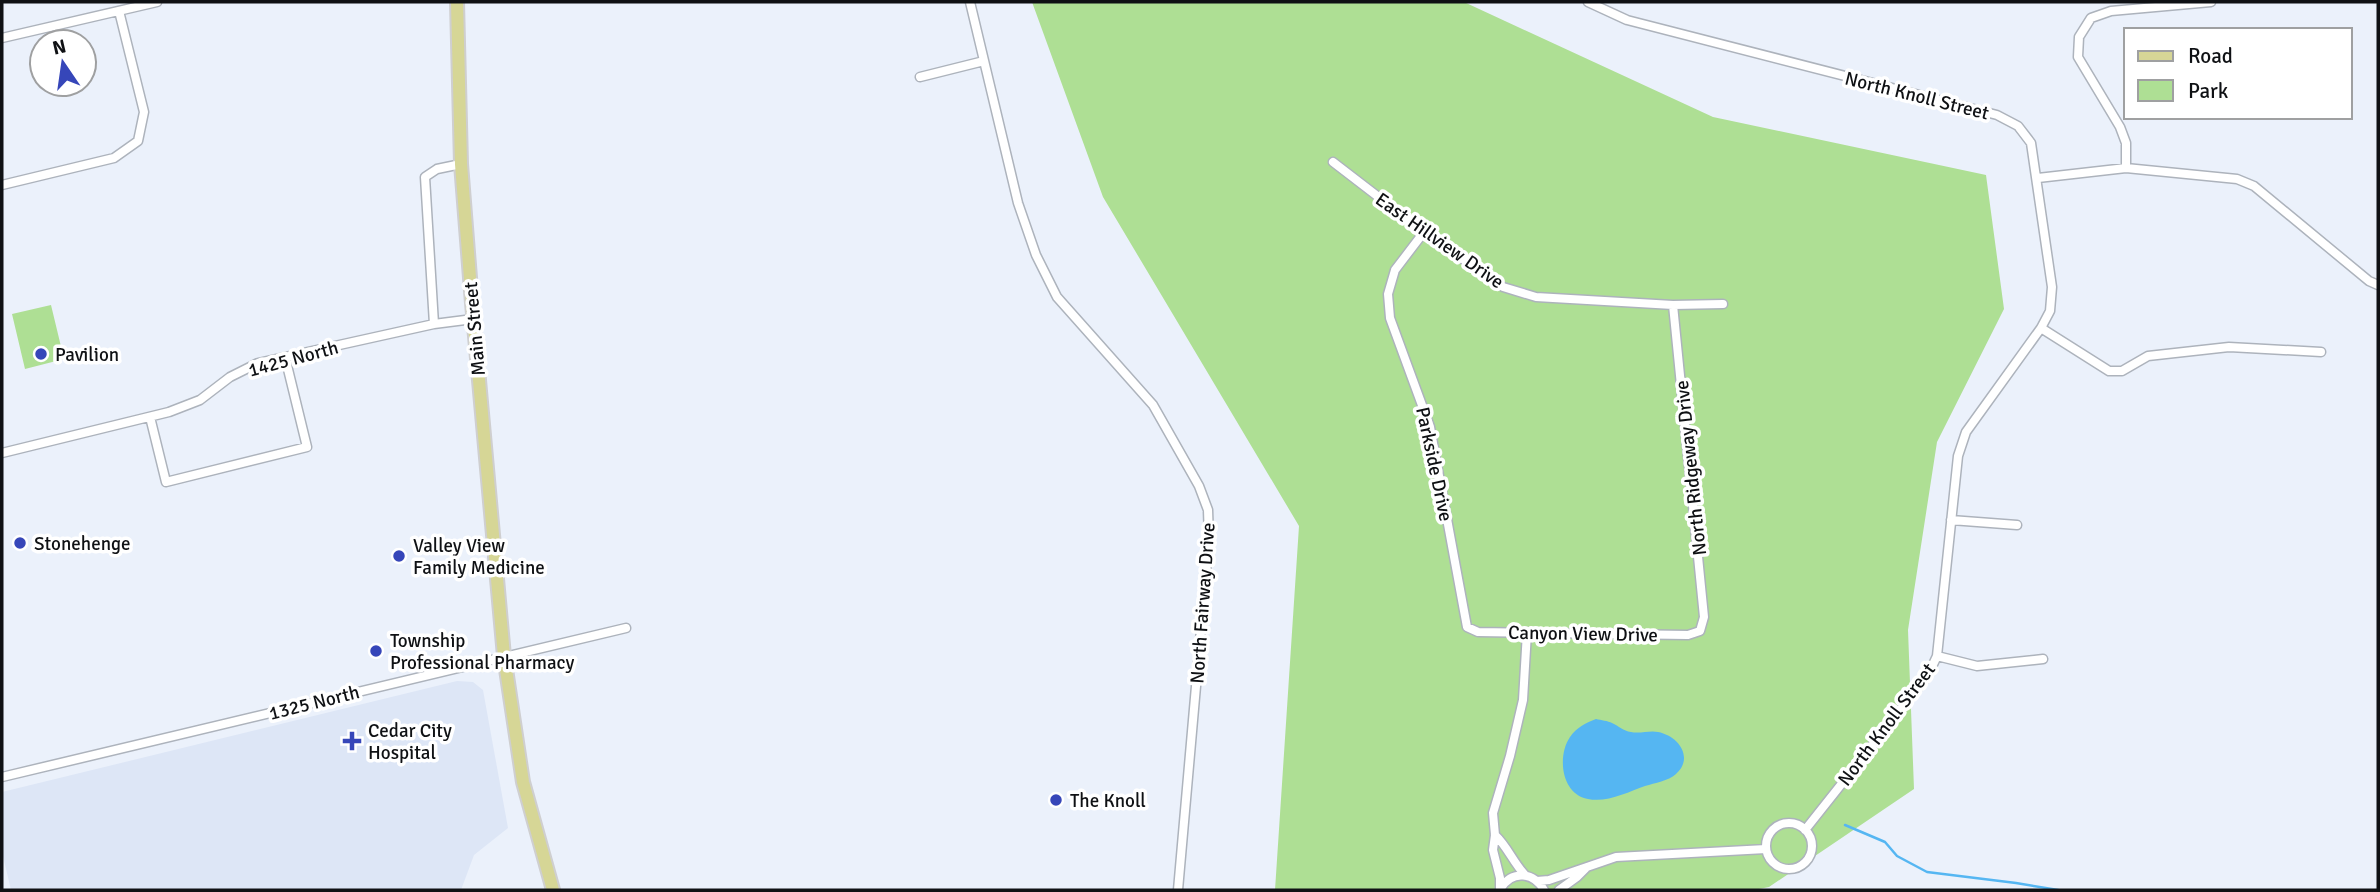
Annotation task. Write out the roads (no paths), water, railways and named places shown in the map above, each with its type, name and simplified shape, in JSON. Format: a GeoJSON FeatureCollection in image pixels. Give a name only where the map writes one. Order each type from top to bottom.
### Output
{"type":"FeatureCollection","features":[{"type":"Feature","properties":{"kind":"main road","name":"Main Street"},"geometry":{"type":"LineString","coordinates":[[457,2],[461,164],[504,656],[523,782],[553,890]]}},
{"type":"Feature","properties":{"kind":"street"},"geometry":{"type":"LineString","coordinates":[[2,38],[157,2]]}},
{"type":"Feature","properties":{"kind":"street","name":"North Fairway Drive"},"geometry":{"type":"LineString","coordinates":[[970,2],[1018,203],[1036,255],[1058,297],[1153,405],[1199,486],[1209,510],[1208,553],[1178,890]]}},
{"type":"Feature","properties":{"kind":"street","name":"North Knoll Street"},"geometry":{"type":"LineString","coordinates":[[1588,2],[1626,20],[1997,115],[2018,125],[2031,143],[2052,287],[2050,311],[1966,432],[1958,456],[1937,656],[1928,675],[1805,830]]}},
{"type":"Feature","properties":{"kind":"street"},"geometry":{"type":"LineString","coordinates":[[2126,168],[2126,143],[2120,127],[2078,57],[2079,37],[2091,18],[2111,11],[2211,2]]}},
{"type":"Feature","properties":{"kind":"street"},"geometry":{"type":"LineString","coordinates":[[2,185],[114,158],[138,141],[144,113],[119,11]]}},
{"type":"Feature","properties":{"kind":"street"},"geometry":{"type":"LineString","coordinates":[[920,77],[984,61]]}},
{"type":"Feature","properties":{"kind":"street","name":"East Hillview Drive"},"geometry":{"type":"LineString","coordinates":[[1333,162],[1424,232],[1503,287],[1536,297],[1723,304]]}},
{"type":"Feature","properties":{"kind":"street"},"geometry":{"type":"LineString","coordinates":[[434,324],[425,177],[438,169],[461,164]]}},
{"type":"Feature","properties":{"kind":"street"},"geometry":{"type":"LineString","coordinates":[[2038,178],[2126,168],[2237,179],[2254,186],[2369,281],[2378,285]]}},
{"type":"Feature","properties":{"kind":"street","name":"Parkside Drive"},"geometry":{"type":"LineString","coordinates":[[1424,232],[1395,270],[1388,294],[1390,318],[1430,427],[1467,628]]}},
{"type":"Feature","properties":{"kind":"street","name":"North Ridgeway Drive"},"geometry":{"type":"LineString","coordinates":[[1673,304],[1704,617],[1700,631]]}},
{"type":"Feature","properties":{"kind":"street","name":"1425 North"},"geometry":{"type":"LineString","coordinates":[[2,453],[150,417],[200,400],[230,377],[258,363],[434,324],[473,319]]}},
{"type":"Feature","properties":{"kind":"street"},"geometry":{"type":"LineString","coordinates":[[2040,328],[2109,371],[2122,371],[2148,356],[2229,347],[2320,352]]}},
{"type":"Feature","properties":{"kind":"street"},"geometry":{"type":"LineString","coordinates":[[150,417],[166,482],[307,447],[285,357]]}},
{"type":"Feature","properties":{"kind":"street"},"geometry":{"type":"LineString","coordinates":[[1951,520],[2017,525]]}},
{"type":"Feature","properties":{"kind":"street","name":"1325 North"},"geometry":{"type":"LineString","coordinates":[[2,777],[626,628]]}},
{"type":"Feature","properties":{"kind":"street","name":"Canyon View Drive"},"geometry":{"type":"LineString","coordinates":[[1467,628],[1478,632],[1688,635],[1700,631]]}},
{"type":"Feature","properties":{"kind":"street"},"geometry":{"type":"LineString","coordinates":[[1500,890],[1493,850],[1493,813],[1523,700],[1527,632]]}},
{"type":"Feature","properties":{"kind":"street"},"geometry":{"type":"LineString","coordinates":[[1937,656],[1977,666],[2043,659]]}},
{"type":"Feature","properties":{"kind":"street"},"geometry":{"type":"LineString","coordinates":[[1788,823],[1797,824],[1805,830],[1812,844],[1807,860],[1801,865],[1793,869],[1783,868],[1769,858],[1766,849],[1771,831],[1788,823]]}},
{"type":"Feature","properties":{"kind":"street"},"geometry":{"type":"LineString","coordinates":[[1495,835],[1504,843],[1525,875],[1537,881],[1544,890]]}},
{"type":"Feature","properties":{"kind":"street"},"geometry":{"type":"LineString","coordinates":[[1537,881],[1549,880],[1616,857],[1766,849]]}},
{"type":"Feature","properties":{"kind":"street"},"geometry":{"type":"LineString","coordinates":[[1559,890],[1586,868]]}},
{"type":"Feature","properties":{"kind":"street"},"geometry":{"type":"LineString","coordinates":[[1500,890],[1509,878],[1525,875]]}},
{"type":"Feature","properties":{"kind":"water"},"geometry":{"type":"Polygon","coordinates":[[[1596,719],[1610,722],[1628,731],[1666,734],[1682,748],[1684,761],[1681,768],[1661,782],[1603,800],[1579,796],[1567,782],[1564,754],[1570,737],[1582,726],[1596,719]]]}},
{"type":"Feature","properties":{"kind":"waterway"},"geometry":{"type":"LineString","coordinates":[[1845,825],[1885,842],[1897,856],[1927,872],[2058,890]]}},
{"type":"Feature","properties":{"kind":"place","name":"Pavilion"},"geometry":{"type":"Point","coordinates":[41,354]}},
{"type":"Feature","properties":{"kind":"place","name":"Stonehenge"},"geometry":{"type":"Point","coordinates":[20,543]}},
{"type":"Feature","properties":{"kind":"place","name":"Valley View Family Medicine"},"geometry":{"type":"Point","coordinates":[399,556]}},
{"type":"Feature","properties":{"kind":"place","name":"Township Professional Pharmacy"},"geometry":{"type":"Point","coordinates":[376,651]}},
{"type":"Feature","properties":{"kind":"place","name":"Cedar City Hospital"},"geometry":{"type":"Point","coordinates":[352,741]}},
{"type":"Feature","properties":{"kind":"place","name":"The Knoll"},"geometry":{"type":"Point","coordinates":[1056,800]}}]}
